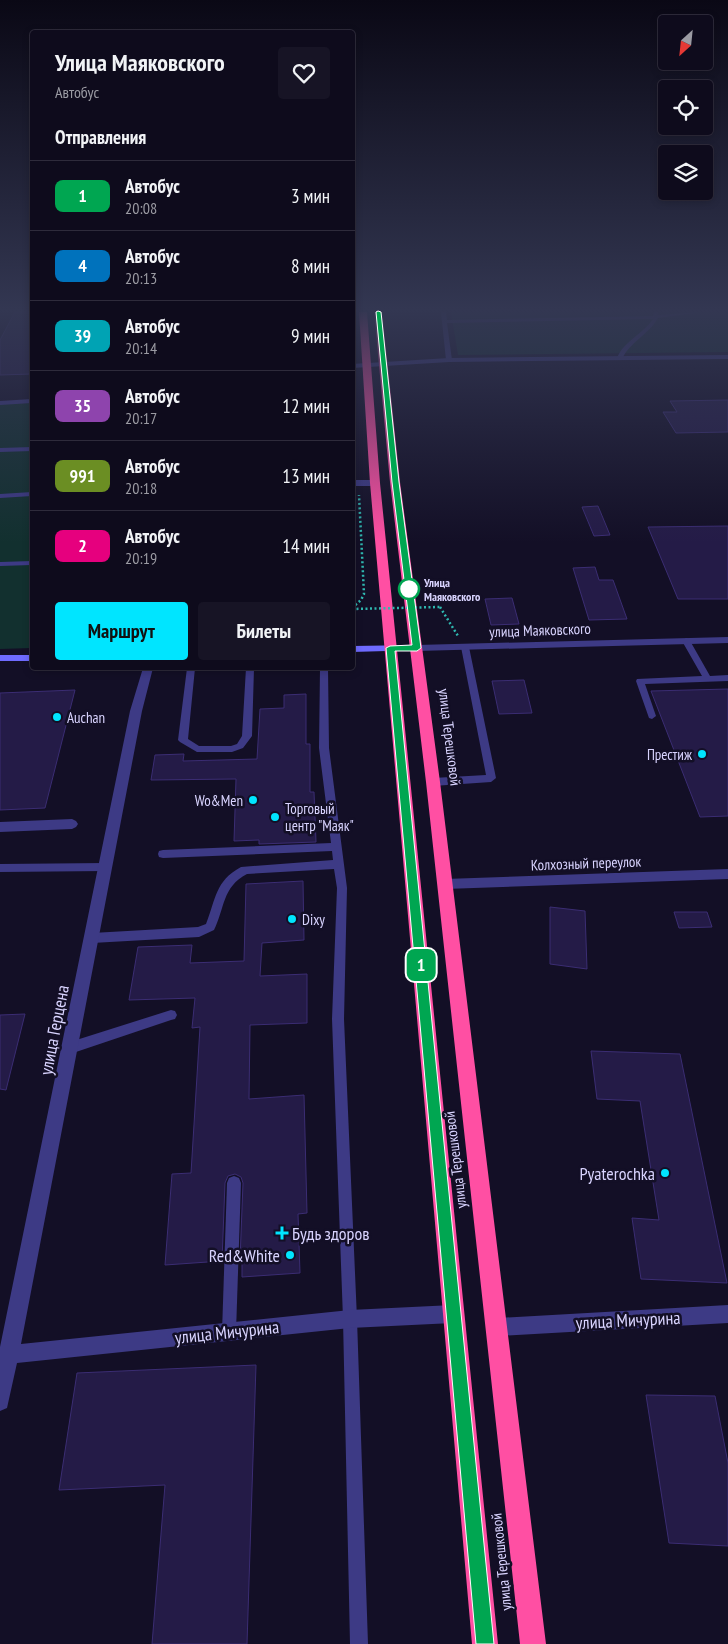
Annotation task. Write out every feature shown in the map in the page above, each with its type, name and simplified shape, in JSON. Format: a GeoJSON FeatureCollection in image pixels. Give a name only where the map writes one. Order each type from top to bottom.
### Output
{"type":"FeatureCollection","features":[{"type":"Feature","properties":{"kind":"highway","name":"улица Терешковой"},"geometry":{"type":"LineString","coordinates":[[369,389],[390,648],[485,1644]]}},
{"type":"Feature","properties":{"kind":"highway","name":"улица Терешковой"},"geometry":{"type":"LineString","coordinates":[[386,389],[395,482],[417,648],[498,1327],[533,1644]]}},
{"type":"Feature","properties":{"kind":"street"},"geometry":{"type":"LineString","coordinates":[[0,403],[30,401]]}},
{"type":"Feature","properties":{"kind":"street"},"geometry":{"type":"LineString","coordinates":[[355,483],[375,483]]}},
{"type":"Feature","properties":{"kind":"street","name":"улица Маяковского"},"geometry":{"type":"LineString","coordinates":[[355,649],[728,640]]}},
{"type":"Feature","properties":{"kind":"street"},"geometry":{"type":"LineString","coordinates":[[0,658],[30,658]]}},
{"type":"Feature","properties":{"kind":"street","name":"улица Герцена"},"geometry":{"type":"LineString","coordinates":[[0,1401],[4,1355],[70,1048],[136,711],[147,670]]}},
{"type":"Feature","properties":{"kind":"street"},"geometry":{"type":"LineString","coordinates":[[0,827],[72,824]]}},
{"type":"Feature","properties":{"kind":"street","name":"Колхозный переулок"},"geometry":{"type":"LineString","coordinates":[[445,884],[728,874]]}},
{"type":"Feature","properties":{"kind":"street","name":"улица Мичурина"},"geometry":{"type":"LineString","coordinates":[[4,1355],[350,1319],[453,1314]]}},
{"type":"Feature","properties":{"kind":"street","name":"улица Мичурина"},"geometry":{"type":"LineString","coordinates":[[498,1327],[728,1314]]}},
{"type":"Feature","properties":{"kind":"lane"},"geometry":{"type":"LineString","coordinates":[[0,450],[30,449]]}},
{"type":"Feature","properties":{"kind":"lane"},"geometry":{"type":"LineString","coordinates":[[0,496],[30,494]]}},
{"type":"Feature","properties":{"kind":"lane"},"geometry":{"type":"LineString","coordinates":[[0,564],[30,563]]}},
{"type":"Feature","properties":{"kind":"lane"},"geometry":{"type":"LineString","coordinates":[[686,641],[708,679]]}},
{"type":"Feature","properties":{"kind":"lane"},"geometry":{"type":"LineString","coordinates":[[433,782],[491,778],[466,647]]}},
{"type":"Feature","properties":{"kind":"lane"},"geometry":{"type":"LineString","coordinates":[[191,670],[183,740],[197,749],[232,749],[240,746],[245,740],[247,736],[250,670]]}},
{"type":"Feature","properties":{"kind":"lane"},"geometry":{"type":"LineString","coordinates":[[324,670],[324,748],[342,888],[338,1019],[350,1319],[359,1644]]}},
{"type":"Feature","properties":{"kind":"lane"},"geometry":{"type":"LineString","coordinates":[[652,716],[640,681],[728,678]]}},
{"type":"Feature","properties":{"kind":"lane"},"geometry":{"type":"LineString","coordinates":[[163,854],[337,847]]}},
{"type":"Feature","properties":{"kind":"lane"},"geometry":{"type":"LineString","coordinates":[[92,938],[199,932],[210,927],[215,917],[222,889],[232,875],[245,870],[339,864]]}},
{"type":"Feature","properties":{"kind":"lane"},"geometry":{"type":"LineString","coordinates":[[0,868],[106,867]]}},
{"type":"Feature","properties":{"kind":"lane"},"geometry":{"type":"LineString","coordinates":[[70,1048],[171,1015]]}},
{"type":"Feature","properties":{"kind":"lane"},"geometry":{"type":"LineString","coordinates":[[229,1332],[234,1183]]}},
{"type":"Feature","properties":{"kind":"path"},"geometry":{"type":"LineString","coordinates":[[355,483],[364,594],[355,605]]}},
{"type":"Feature","properties":{"kind":"path"},"geometry":{"type":"LineString","coordinates":[[355,608],[440,606],[466,647]]}},
{"type":"Feature","properties":{"kind":"green space"},"geometry":{"type":"Polygon","coordinates":[[[30,403],[30,648],[0,649],[0,404],[30,403]]]}},
{"type":"Feature","properties":{"kind":"building"},"geometry":{"type":"Polygon","coordinates":[[[728,400],[728,432],[676,433],[663,412],[677,412],[670,401],[728,400]]]}},
{"type":"Feature","properties":{"kind":"building"},"geometry":{"type":"Polygon","coordinates":[[[598,506],[610,535],[594,536],[582,507],[598,506]]]}},
{"type":"Feature","properties":{"kind":"building"},"geometry":{"type":"Polygon","coordinates":[[[728,526],[728,599],[678,599],[648,527],[728,526]]]}},
{"type":"Feature","properties":{"kind":"building"},"geometry":{"type":"Polygon","coordinates":[[[595,567],[599,580],[613,580],[627,619],[589,620],[573,568],[595,567]]]}},
{"type":"Feature","properties":{"kind":"building"},"geometry":{"type":"Polygon","coordinates":[[[512,598],[519,624],[491,625],[485,599],[512,598]]]}},
{"type":"Feature","properties":{"kind":"building"},"geometry":{"type":"Polygon","coordinates":[[[524,680],[532,713],[499,714],[492,681],[524,680]]]}},
{"type":"Feature","properties":{"kind":"building","name":"Престиж"},"geometry":{"type":"Polygon","coordinates":[[[728,689],[728,816],[700,817],[651,691],[728,689]]]}},
{"type":"Feature","properties":{"kind":"building"},"geometry":{"type":"Polygon","coordinates":[[[75,690],[45,808],[0,810],[0,693],[75,690]]]}},
{"type":"Feature","properties":{"kind":"building"},"geometry":{"type":"Polygon","coordinates":[[[306,694],[306,744],[310,744],[310,792],[314,792],[316,842],[259,844],[259,840],[234,841],[236,779],[151,780],[155,755],[184,754],[183,761],[257,759],[260,709],[284,708],[284,695],[306,694]]]}},
{"type":"Feature","properties":{"kind":"building"},"geometry":{"type":"Polygon","coordinates":[[[303,881],[304,940],[262,943],[260,976],[307,974],[307,1023],[250,1025],[249,1099],[304,1095],[307,1213],[298,1214],[300,1273],[242,1277],[242,1260],[240,1260],[243,1183],[241,1177],[235,1174],[228,1176],[225,1183],[222,1261],[165,1265],[172,1174],[191,1173],[200,1027],[192,1028],[195,998],[129,1000],[138,947],[192,945],[190,963],[244,961],[246,884],[303,881]]]}},
{"type":"Feature","properties":{"kind":"building"},"geometry":{"type":"Polygon","coordinates":[[[550,907],[585,911],[587,969],[550,964],[550,907]]]}},
{"type":"Feature","properties":{"kind":"building"},"geometry":{"type":"Polygon","coordinates":[[[674,912],[707,912],[712,927],[679,928],[674,912]]]}},
{"type":"Feature","properties":{"kind":"building"},"geometry":{"type":"Polygon","coordinates":[[[25,1014],[6,1090],[0,1089],[0,1015],[25,1014]]]}},
{"type":"Feature","properties":{"kind":"building"},"geometry":{"type":"Polygon","coordinates":[[[591,1051],[680,1054],[727,1283],[641,1279],[632,1218],[659,1220],[640,1101],[597,1099],[591,1051]]]}},
{"type":"Feature","properties":{"kind":"building"},"geometry":{"type":"Polygon","coordinates":[[[256,1365],[247,1644],[152,1644],[165,1485],[59,1490],[77,1373],[256,1365]]]}},
{"type":"Feature","properties":{"kind":"building"},"geometry":{"type":"Polygon","coordinates":[[[646,1395],[715,1396],[728,1463],[728,1546],[669,1543],[646,1395]]]}},
{"type":"Feature","properties":{"kind":"bus line","name":"1"},"geometry":{"type":"LineString","coordinates":[[386,389],[395,482],[417,648],[390,648],[485,1644]]}},
{"type":"Feature","properties":{"kind":"place","name":"Улица Маяковского"},"geometry":{"type":"Point","coordinates":[409,589]}},
{"type":"Feature","properties":{"kind":"place","name":"Auchan"},"geometry":{"type":"Point","coordinates":[57,717]}},
{"type":"Feature","properties":{"kind":"place","name":"Престиж"},"geometry":{"type":"Point","coordinates":[702,754]}},
{"type":"Feature","properties":{"kind":"place","name":"Wo&Men"},"geometry":{"type":"Point","coordinates":[253,800]}},
{"type":"Feature","properties":{"kind":"place","name":"Торговый центр \"Маяк\""},"geometry":{"type":"Point","coordinates":[275,817]}},
{"type":"Feature","properties":{"kind":"place","name":"Dixy"},"geometry":{"type":"Point","coordinates":[292,919]}},
{"type":"Feature","properties":{"kind":"place","name":"Pyaterochka"},"geometry":{"type":"Point","coordinates":[665,1173]}},
{"type":"Feature","properties":{"kind":"place","name":"Будь здоров"},"geometry":{"type":"Point","coordinates":[282,1233]}},
{"type":"Feature","properties":{"kind":"place","name":"Red&White"},"geometry":{"type":"Point","coordinates":[290,1255]}}]}
